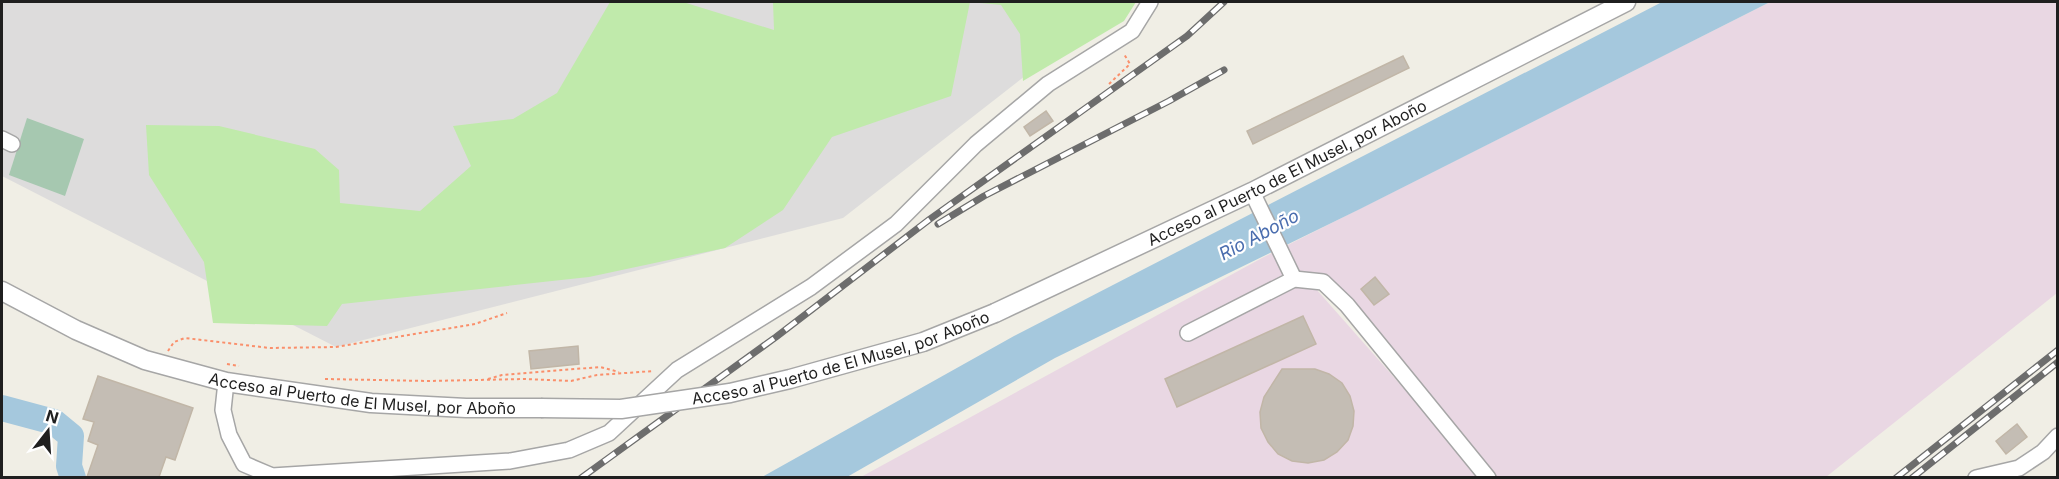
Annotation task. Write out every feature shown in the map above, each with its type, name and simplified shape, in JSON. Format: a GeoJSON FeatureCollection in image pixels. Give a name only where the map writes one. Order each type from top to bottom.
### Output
{"type":"FeatureCollection","features":[{"type":"Feature","properties":{"kind":"street"},"geometry":{"type":"LineString","coordinates":[[226,382],[223,410],[230,435],[244,464],[272,476],[510,461],[569,450],[609,433],[677,370],[821,280],[896,224],[975,144],[1048,84],[1132,31],[1150,2]]}},
{"type":"Feature","properties":{"kind":"street","name":"Acceso al Puerto de El Musel, por Aboño"},"geometry":{"type":"LineString","coordinates":[[2,291],[76,330],[146,360],[226,382],[371,403],[466,408],[621,409],[730,393],[923,342],[995,313],[1255,196],[1626,2]]}},
{"type":"Feature","properties":{"kind":"street"},"geometry":{"type":"LineString","coordinates":[[1255,196],[1294,279]]}},
{"type":"Feature","properties":{"kind":"street"},"geometry":{"type":"LineString","coordinates":[[1188,333],[1294,279],[1323,282],[1347,305],[1488,477]]}},
{"type":"Feature","properties":{"kind":"street"},"geometry":{"type":"LineString","coordinates":[[1976,477],[2019,468],[2043,452],[2058,436]]}},
{"type":"Feature","properties":{"kind":"path"},"geometry":{"type":"LineString","coordinates":[[1109,84],[1130,64],[1116,41]]}},
{"type":"Feature","properties":{"kind":"path"},"geometry":{"type":"LineString","coordinates":[[160,364],[174,342],[185,338],[270,348],[336,346],[475,324],[507,312]]}},
{"type":"Feature","properties":{"kind":"path"},"geometry":{"type":"LineString","coordinates":[[223,363],[244,367]]}},
{"type":"Feature","properties":{"kind":"path"},"geometry":{"type":"LineString","coordinates":[[485,380],[501,375],[600,367],[622,372]]}},
{"type":"Feature","properties":{"kind":"path"},"geometry":{"type":"LineString","coordinates":[[316,378],[381,381],[524,379],[571,381],[622,372],[677,370]]}},
{"type":"Feature","properties":{"kind":"shaded area"},"geometry":{"type":"Polygon","coordinates":[[[2,2],[1120,2],[843,218],[336,347],[2,176],[2,2]]]}},
{"type":"Feature","properties":{"kind":"shaded area"},"geometry":{"type":"Polygon","coordinates":[[[1770,2],[2057,2],[2057,293],[1826,477],[1489,477],[1347,305],[1309,281],[1482,477],[859,478],[1262,258],[1770,2]]]}},
{"type":"Feature","properties":{"kind":"green space"},"geometry":{"type":"Polygon","coordinates":[[[610,2],[683,2],[774,30],[773,2],[970,2],[951,96],[832,137],[783,210],[725,248],[589,277],[342,304],[327,326],[213,323],[204,262],[149,175],[146,125],[219,126],[315,149],[339,170],[340,203],[420,211],[471,166],[453,126],[513,119],[557,93],[610,2]]]}},
{"type":"Feature","properties":{"kind":"green space"},"geometry":{"type":"Polygon","coordinates":[[[970,2],[1136,2],[1124,21],[1023,81],[1020,34],[1001,5],[970,2]]]}},
{"type":"Feature","properties":{"kind":"green space"},"geometry":{"type":"Polygon","coordinates":[[[27,118],[84,139],[65,196],[9,175],[27,118]]]}},
{"type":"Feature","properties":{"kind":"water","name":"Rio Aboño"},"geometry":{"type":"Polygon","coordinates":[[[1662,2],[1770,2],[1360,209],[1055,358],[847,477],[760,478],[1014,336],[1662,2]]]}},
{"type":"Feature","properties":{"kind":"building"},"geometry":{"type":"Polygon","coordinates":[[[1403,56],[1409,68],[1253,144],[1247,131],[1403,56]]]}},
{"type":"Feature","properties":{"kind":"building"},"geometry":{"type":"Polygon","coordinates":[[[1046,111],[1053,121],[1030,136],[1024,127],[1046,111]]]}},
{"type":"Feature","properties":{"kind":"building"},"geometry":{"type":"Polygon","coordinates":[[[1375,277],[1389,294],[1374,305],[1361,289],[1375,277]]]}},
{"type":"Feature","properties":{"kind":"building"},"geometry":{"type":"Polygon","coordinates":[[[1303,316],[1316,344],[1177,407],[1165,379],[1303,316]]]}},
{"type":"Feature","properties":{"kind":"building"},"geometry":{"type":"Polygon","coordinates":[[[578,346],[579,364],[531,369],[529,351],[578,346]]]}},
{"type":"Feature","properties":{"kind":"building"},"geometry":{"type":"Polygon","coordinates":[[[1282,369],[1315,369],[1329,374],[1342,383],[1350,396],[1354,411],[1353,426],[1348,440],[1337,452],[1324,460],[1308,463],[1292,461],[1278,454],[1268,442],[1261,428],[1260,412],[1264,397],[1282,369]]]}},
{"type":"Feature","properties":{"kind":"building"},"geometry":{"type":"Polygon","coordinates":[[[98,376],[193,408],[175,460],[166,457],[159,477],[87,477],[98,445],[88,441],[94,422],[83,419],[98,376]]]}},
{"type":"Feature","properties":{"kind":"building"},"geometry":{"type":"Polygon","coordinates":[[[2017,424],[2027,437],[2006,454],[1996,441],[2017,424]]]}},
{"type":"Feature","properties":{"kind":"waterway"},"geometry":{"type":"LineString","coordinates":[[2,408],[54,422],[71,436],[69,466],[73,478]]}},
{"type":"Feature","properties":{"kind":"railway"},"geometry":{"type":"LineString","coordinates":[[581,478],[776,337],[930,219],[1187,36],[1224,2]]}},
{"type":"Feature","properties":{"kind":"railway"},"geometry":{"type":"LineString","coordinates":[[938,224],[984,196],[1169,101],[1224,70]]}},
{"type":"Feature","properties":{"kind":"railway"},"geometry":{"type":"LineString","coordinates":[[1896,478],[2058,350]]}},
{"type":"Feature","properties":{"kind":"railway"},"geometry":{"type":"LineString","coordinates":[[1912,478],[2058,362]]}}]}
